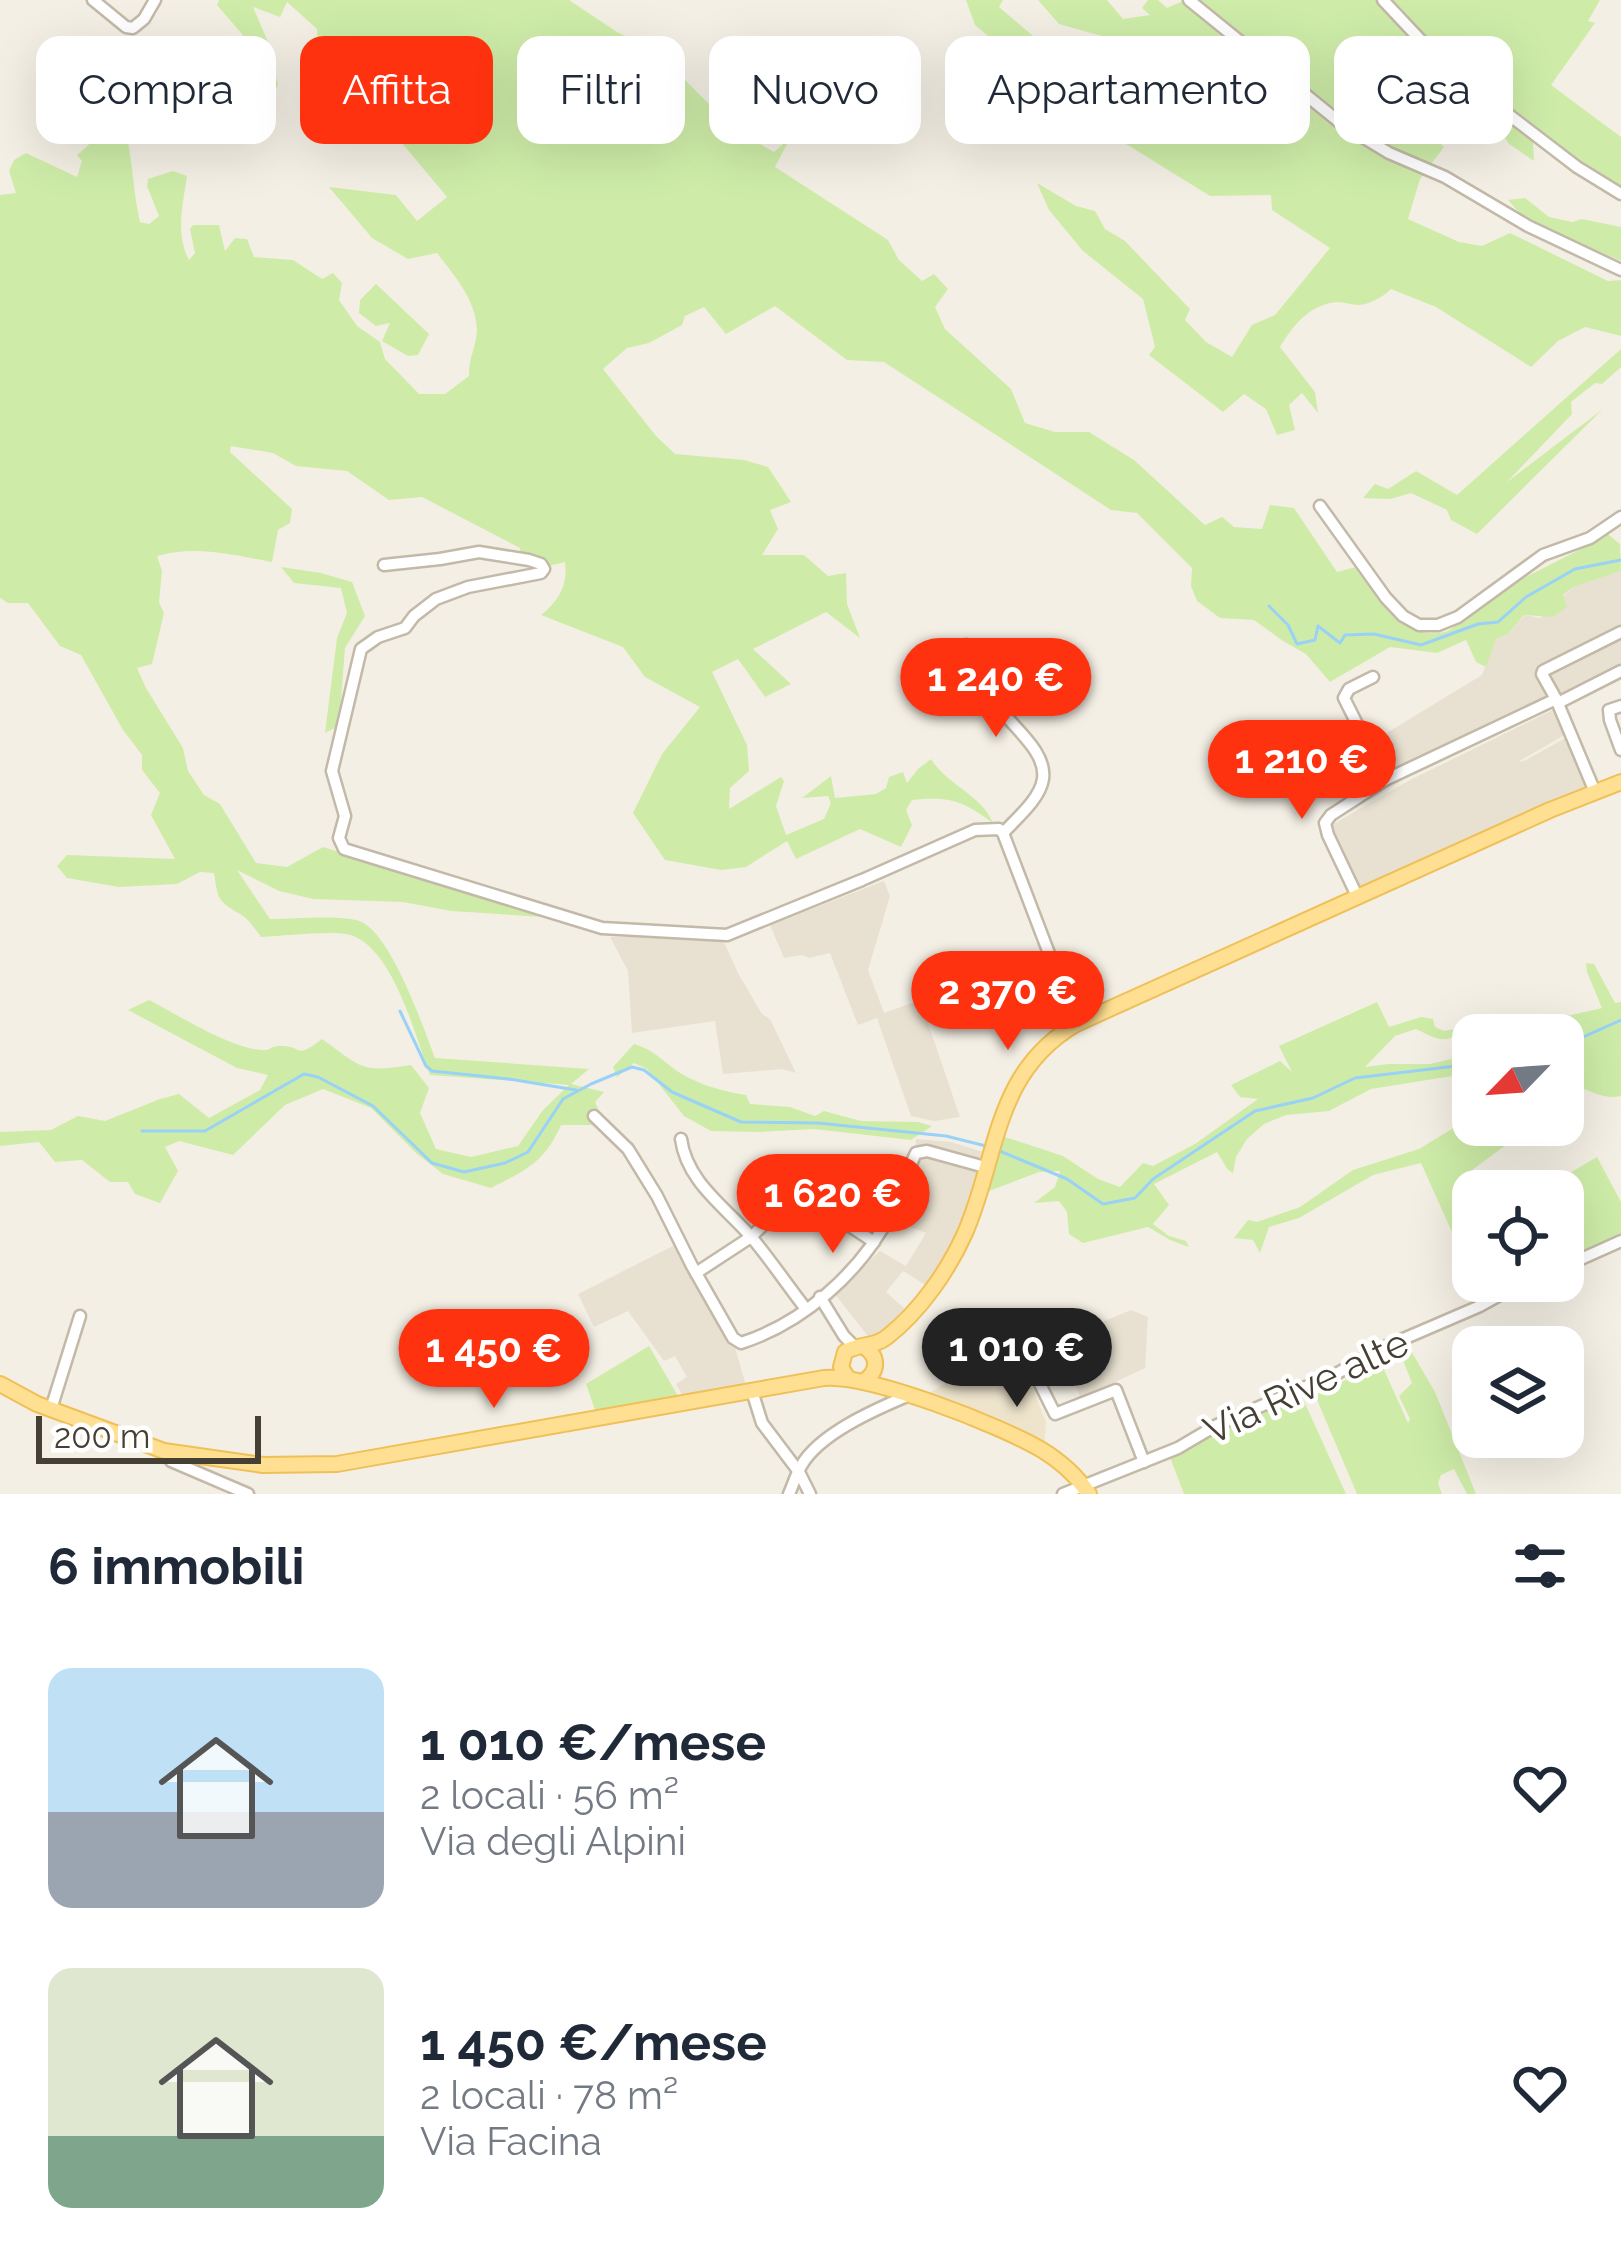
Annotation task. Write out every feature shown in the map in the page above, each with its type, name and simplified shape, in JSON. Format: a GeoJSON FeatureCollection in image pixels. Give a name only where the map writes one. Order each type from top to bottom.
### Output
{"type":"FeatureCollection","features":[{"type":"Feature","properties":{"kind":"main road"},"geometry":{"type":"LineString","coordinates":[[0,1384],[51,1409],[164,1450],[263,1465],[337,1464],[824,1378],[886,1337],[948,1265],[966,1230],[1015,1086],[1045,1046],[1076,1024],[1621,782]]}},
{"type":"Feature","properties":{"kind":"main road"},"geometry":{"type":"LineString","coordinates":[[857,1359],[881,1387],[1029,1443],[1061,1464],[1087,1490]]}},
{"type":"Feature","properties":{"kind":"main road"},"geometry":{"type":"LineString","coordinates":[[857,1359],[903,1394]]}},
{"type":"Feature","properties":{"kind":"street"},"geometry":{"type":"LineString","coordinates":[[93,0],[133,28],[155,0]]}},
{"type":"Feature","properties":{"kind":"street"},"geometry":{"type":"LineString","coordinates":[[1189,0],[1343,125],[1528,226],[1621,270]]}},
{"type":"Feature","properties":{"kind":"street"},"geometry":{"type":"LineString","coordinates":[[1383,0],[1444,65],[1577,167],[1621,194]]}},
{"type":"Feature","properties":{"kind":"street"},"geometry":{"type":"LineString","coordinates":[[1320,506],[1386,598],[1419,625],[1438,625],[1458,617],[1543,555],[1590,538],[1621,517]]}},
{"type":"Feature","properties":{"kind":"street"},"geometry":{"type":"LineString","coordinates":[[384,565],[479,552],[529,560],[544,569],[436,599],[405,628],[361,649],[332,771],[345,816],[339,838],[344,849],[602,928],[727,935],[975,830],[999,829],[1076,1024]]}},
{"type":"Feature","properties":{"kind":"street"},"geometry":{"type":"LineString","coordinates":[[1594,792],[1542,674],[1621,632]]}},
{"type":"Feature","properties":{"kind":"street"},"geometry":{"type":"LineString","coordinates":[[966,645],[999,707],[1043,767],[1036,796],[1004,833]]}},
{"type":"Feature","properties":{"kind":"street"},"geometry":{"type":"LineString","coordinates":[[1358,898],[1328,835],[1325,824],[1331,815],[1384,780],[1621,670]]}},
{"type":"Feature","properties":{"kind":"street"},"geometry":{"type":"LineString","coordinates":[[1373,677],[1349,689],[1344,698],[1384,780]]}},
{"type":"Feature","properties":{"kind":"street"},"geometry":{"type":"LineString","coordinates":[[1621,706],[1610,710],[1610,720],[1621,750]]}},
{"type":"Feature","properties":{"kind":"street"},"geometry":{"type":"LineString","coordinates":[[595,1116],[628,1149],[659,1198],[738,1343],[806,1309],[853,1269],[899,1198],[915,1155],[923,1151],[989,1153]]}},
{"type":"Feature","properties":{"kind":"street"},"geometry":{"type":"LineString","coordinates":[[681,1139],[682,1150],[710,1197],[751,1237],[806,1309]]}},
{"type":"Feature","properties":{"kind":"street"},"geometry":{"type":"LineString","coordinates":[[696,1273],[751,1237],[798,1193],[874,1242]]}},
{"type":"Feature","properties":{"kind":"street"},"geometry":{"type":"LineString","coordinates":[[1584,1258],[1621,1241]]}},
{"type":"Feature","properties":{"kind":"street"},"geometry":{"type":"LineString","coordinates":[[820,1298],[857,1359]]}},
{"type":"Feature","properties":{"kind":"street","name":"Via Rive alte"},"geometry":{"type":"LineString","coordinates":[[1063,1494],[1087,1490],[1216,1425],[1487,1302]]}},
{"type":"Feature","properties":{"kind":"street"},"geometry":{"type":"LineString","coordinates":[[51,1409],[80,1316]]}},
{"type":"Feature","properties":{"kind":"street"},"geometry":{"type":"LineString","coordinates":[[1036,1376],[1055,1414],[1116,1390],[1144,1462]]}},
{"type":"Feature","properties":{"kind":"street"},"geometry":{"type":"LineString","coordinates":[[881,1387],[883,1406]]}},
{"type":"Feature","properties":{"kind":"street"},"geometry":{"type":"LineString","coordinates":[[752,1391],[762,1424],[810,1494]]}},
{"type":"Feature","properties":{"kind":"street"},"geometry":{"type":"LineString","coordinates":[[789,1494],[814,1451],[903,1394]]}},
{"type":"Feature","properties":{"kind":"street"},"geometry":{"type":"LineString","coordinates":[[164,1450],[171,1461],[248,1494]]}},
{"type":"Feature","properties":{"kind":"shaded area"},"geometry":{"type":"Polygon","coordinates":[[[1621,571],[1621,678],[1384,783],[1370,743],[1482,675],[1496,639],[1508,634],[1525,615],[1540,618],[1573,587],[1621,571]]]}},
{"type":"Feature","properties":{"kind":"shaded area"},"geometry":{"type":"Polygon","coordinates":[[[1555,709],[1568,733],[1518,762],[1569,736],[1590,790],[1359,896],[1330,826],[1410,780],[1555,709]]]}},
{"type":"Feature","properties":{"kind":"shaded area"},"geometry":{"type":"Polygon","coordinates":[[[884,881],[890,896],[868,970],[884,1013],[920,1000],[960,1117],[934,1121],[911,1116],[877,1018],[858,1025],[830,953],[784,958],[770,925],[884,881]]]}},
{"type":"Feature","properties":{"kind":"shaded area"},"geometry":{"type":"Polygon","coordinates":[[[610,937],[724,942],[796,1073],[782,1069],[723,1074],[715,1021],[632,1033],[628,971],[610,937]]]}},
{"type":"Feature","properties":{"kind":"shaded area"},"geometry":{"type":"Polygon","coordinates":[[[916,1139],[951,1142],[983,1152],[985,1158],[962,1230],[945,1260],[927,1286],[903,1271],[886,1292],[906,1310],[871,1340],[835,1294],[880,1251],[906,1266],[926,1233],[897,1222],[914,1176],[916,1139]]]}},
{"type":"Feature","properties":{"kind":"shaded area"},"geometry":{"type":"Polygon","coordinates":[[[677,1244],[699,1291],[735,1348],[748,1392],[685,1400],[676,1384],[687,1377],[675,1356],[664,1361],[628,1311],[594,1327],[578,1294],[677,1244]]]}},
{"type":"Feature","properties":{"kind":"shaded area"},"geometry":{"type":"Polygon","coordinates":[[[1131,1310],[1148,1317],[1145,1368],[1111,1384],[1112,1389],[1105,1392],[1102,1388],[1081,1398],[1056,1341],[1131,1310]]]}},
{"type":"Feature","properties":{"kind":"shaded area"},"geometry":{"type":"Polygon","coordinates":[[[1005,1347],[1032,1387],[1046,1422],[1044,1449],[924,1396],[1005,1347]]]}},
{"type":"Feature","properties":{"kind":"green space"},"geometry":{"type":"Polygon","coordinates":[[[219,0],[569,0],[625,36],[517,36],[517,144],[685,144],[685,80],[709,104],[709,144],[760,144],[774,152],[787,144],[775,167],[888,240],[899,260],[922,281],[934,274],[948,289],[935,307],[945,329],[1011,389],[1025,423],[1055,432],[1089,432],[1134,460],[1205,525],[1222,517],[1234,527],[1262,529],[1270,505],[1294,508],[1337,572],[1356,567],[1393,616],[1418,631],[1432,633],[1448,631],[1526,577],[1602,535],[1620,544],[1621,571],[1573,587],[1563,595],[1567,607],[1553,617],[1524,615],[1508,634],[1496,639],[1486,667],[1476,662],[1466,640],[1437,653],[1390,647],[1330,682],[1306,654],[1254,620],[1220,618],[1197,601],[1191,586],[1192,568],[1137,513],[1111,510],[884,362],[847,360],[775,306],[726,334],[704,307],[649,343],[627,348],[603,369],[675,454],[744,460],[768,467],[791,502],[770,510],[778,529],[762,555],[804,555],[828,576],[846,573],[847,604],[860,638],[826,612],[753,649],[791,684],[765,697],[738,659],[712,672],[747,745],[749,771],[730,788],[729,809],[781,777],[784,781],[776,806],[786,835],[824,819],[831,803],[828,796],[802,798],[831,776],[835,798],[876,794],[886,788],[889,777],[903,772],[907,783],[931,759],[981,805],[993,823],[956,802],[912,800],[906,810],[912,825],[901,847],[860,829],[796,859],[787,841],[746,867],[721,870],[665,860],[633,813],[662,754],[700,707],[645,677],[623,647],[541,615],[561,592],[565,562],[536,569],[520,559],[520,548],[422,497],[389,500],[347,471],[296,466],[273,453],[231,446],[230,452],[292,509],[290,523],[278,530],[272,562],[200,551],[157,556],[162,571],[159,602],[164,613],[152,664],[137,668],[204,795],[220,804],[256,863],[287,867],[323,847],[558,918],[451,911],[403,902],[313,899],[279,891],[237,870],[270,919],[325,917],[368,926],[392,958],[435,1058],[589,1069],[571,1084],[604,1092],[595,1102],[606,1125],[561,1125],[533,1164],[491,1188],[443,1174],[371,1108],[323,1089],[285,1105],[233,1155],[179,1141],[165,1147],[178,1171],[160,1203],[135,1194],[128,1182],[110,1182],[82,1160],[55,1162],[39,1142],[0,1146],[0,1132],[51,1130],[78,1116],[105,1121],[179,1094],[209,1118],[260,1090],[268,1075],[237,1068],[128,1010],[149,1000],[248,1048],[288,1046],[302,1051],[322,1039],[363,1066],[411,1065],[429,1088],[420,1113],[436,1149],[471,1157],[518,1146],[543,1110],[569,1085],[430,1075],[400,993],[376,954],[346,934],[261,937],[220,899],[214,873],[200,872],[177,884],[119,887],[67,878],[57,866],[67,855],[175,859],[151,815],[160,793],[142,770],[142,755],[81,655],[60,646],[28,603],[0,598],[0,195],[16,193],[9,171],[14,160],[26,153],[77,177],[82,161],[77,155],[89,144],[128,144],[140,222],[149,224],[159,216],[148,179],[173,171],[187,176],[181,229],[189,260],[195,253],[193,225],[219,225],[225,251],[235,238],[247,239],[254,257],[293,260],[322,279],[333,273],[342,283],[339,300],[357,326],[380,342],[385,359],[419,394],[445,394],[469,376],[476,341],[468,298],[437,253],[408,259],[372,238],[329,187],[396,195],[417,221],[447,197],[403,144],[493,144],[493,36],[317,36],[317,29],[287,2],[280,17],[253,7],[265,36],[244,36],[217,5],[219,0]]]}},
{"type":"Feature","properties":{"kind":"green space"},"geometry":{"type":"Polygon","coordinates":[[[966,0],[1003,0],[999,7],[1033,36],[988,36],[975,25],[966,0]]]}},
{"type":"Feature","properties":{"kind":"green space"},"geometry":{"type":"Polygon","coordinates":[[[1038,0],[1107,0],[1123,19],[1150,15],[1142,8],[1148,0],[1158,0],[1167,8],[1185,0],[1600,0],[1588,21],[1595,23],[1551,85],[1621,137],[1621,197],[1533,140],[1534,161],[1509,144],[1513,144],[1513,36],[1334,36],[1334,144],[1441,144],[1444,147],[1420,179],[1408,219],[1459,242],[1482,246],[1510,233],[1608,281],[1621,280],[1621,336],[1585,327],[1558,341],[1531,367],[1436,307],[1391,289],[1366,304],[1338,302],[1319,307],[1304,317],[1280,347],[1315,392],[1318,413],[1302,393],[1289,405],[1295,430],[1277,435],[1266,409],[1244,394],[1223,412],[1149,355],[1155,347],[1143,299],[1083,251],[1049,210],[1037,183],[1076,206],[1095,211],[1105,229],[1125,241],[1190,309],[1185,320],[1206,342],[1232,357],[1252,325],[1275,315],[1330,248],[1272,210],[1271,195],[1210,196],[1126,144],[1310,144],[1310,36],[1102,36],[1059,24],[1038,0]]]}},
{"type":"Feature","properties":{"kind":"green space"},"geometry":{"type":"Polygon","coordinates":[[[1525,198],[1549,217],[1621,227],[1621,261],[1525,219],[1508,200],[1525,198]]]}},
{"type":"Feature","properties":{"kind":"green space"},"geometry":{"type":"Polygon","coordinates":[[[376,284],[429,334],[418,355],[408,356],[382,341],[390,323],[376,326],[359,313],[360,300],[376,284]]]}},
{"type":"Feature","properties":{"kind":"green space"},"geometry":{"type":"Polygon","coordinates":[[[1621,349],[1621,367],[1571,402],[1572,414],[1507,482],[1603,409],[1477,534],[1451,520],[1447,510],[1411,493],[1390,499],[1363,498],[1375,484],[1388,489],[1416,471],[1457,495],[1621,349]]]}},
{"type":"Feature","properties":{"kind":"green space"},"geometry":{"type":"Polygon","coordinates":[[[281,567],[352,582],[365,616],[345,648],[339,726],[325,733],[337,638],[347,613],[341,588],[294,583],[281,567]]]}},
{"type":"Feature","properties":{"kind":"green space"},"geometry":{"type":"Polygon","coordinates":[[[1586,963],[1594,964],[1615,1003],[1621,1002],[1621,1096],[1584,1089],[1584,1014],[1575,1014],[1602,1008],[1586,963]]]}},
{"type":"Feature","properties":{"kind":"green space"},"geometry":{"type":"Polygon","coordinates":[[[1377,1002],[1389,1027],[1421,1017],[1433,1019],[1435,1027],[1444,1031],[1452,1030],[1452,1037],[1432,1037],[1416,1029],[1395,1036],[1365,1067],[1452,1059],[1452,1076],[1371,1089],[1329,1111],[1286,1115],[1264,1124],[1247,1139],[1233,1173],[1217,1152],[1154,1184],[1169,1205],[1153,1224],[1189,1247],[1148,1227],[1083,1243],[1069,1234],[1067,1212],[1059,1201],[1034,1203],[1055,1187],[1060,1171],[1039,1172],[984,1193],[1002,1136],[1063,1156],[1120,1187],[1143,1163],[1153,1166],[1195,1144],[1258,1099],[1240,1097],[1231,1085],[1280,1061],[1292,1072],[1279,1046],[1377,1002]]]}},
{"type":"Feature","properties":{"kind":"green space"},"geometry":{"type":"Polygon","coordinates":[[[634,1044],[694,1080],[746,1095],[750,1104],[790,1107],[815,1116],[824,1111],[861,1121],[932,1126],[911,1140],[814,1129],[711,1131],[684,1116],[647,1069],[634,1063],[617,1077],[613,1067],[634,1044]]]}},
{"type":"Feature","properties":{"kind":"green space"},"geometry":{"type":"Polygon","coordinates":[[[1452,1129],[1452,1146],[1505,1146],[1472,1170],[1452,1170],[1452,1232],[1421,1163],[1373,1175],[1299,1218],[1269,1227],[1260,1253],[1253,1240],[1234,1238],[1248,1220],[1257,1222],[1300,1207],[1353,1170],[1419,1149],[1452,1129]]]}},
{"type":"Feature","properties":{"kind":"green space"},"geometry":{"type":"Polygon","coordinates":[[[1597,1157],[1621,1202],[1621,1241],[1584,1258],[1584,1170],[1575,1170],[1597,1157]]]}},
{"type":"Feature","properties":{"kind":"green space"},"geometry":{"type":"Polygon","coordinates":[[[1407,1344],[1435,1392],[1452,1434],[1452,1458],[1462,1458],[1476,1494],[1467,1494],[1454,1469],[1441,1475],[1442,1494],[1357,1494],[1315,1395],[1381,1363],[1408,1423],[1399,1396],[1412,1383],[1398,1348],[1407,1344]]]}},
{"type":"Feature","properties":{"kind":"green space"},"geometry":{"type":"Polygon","coordinates":[[[649,1346],[678,1396],[595,1410],[586,1384],[649,1346]]]}},
{"type":"Feature","properties":{"kind":"green space"},"geometry":{"type":"Polygon","coordinates":[[[1299,1390],[1346,1494],[1184,1494],[1168,1452],[1299,1390]]]}},
{"type":"Feature","properties":{"kind":"waterway"},"geometry":{"type":"LineString","coordinates":[[1269,606],[1288,625],[1297,644],[1315,640],[1318,626],[1340,643],[1345,635],[1374,634],[1421,645],[1478,624],[1498,622],[1526,597],[1575,569],[1621,560]]}},
{"type":"Feature","properties":{"kind":"waterway"},"geometry":{"type":"LineString","coordinates":[[400,1011],[432,1071],[576,1090]]}},
{"type":"Feature","properties":{"kind":"waterway"},"geometry":{"type":"LineString","coordinates":[[1584,1037],[1621,1020]]}},
{"type":"Feature","properties":{"kind":"waterway"},"geometry":{"type":"LineString","coordinates":[[995,1149],[1067,1179],[1103,1204],[1135,1198],[1153,1179],[1255,1111],[1313,1098],[1355,1078],[1452,1066]]}},
{"type":"Feature","properties":{"kind":"waterway"},"geometry":{"type":"LineString","coordinates":[[142,1131],[205,1131],[304,1074],[373,1106],[432,1163],[464,1172],[505,1163],[528,1152],[563,1099],[632,1067],[644,1070],[672,1092],[741,1122],[818,1123],[946,1136],[986,1146]]}}]}
